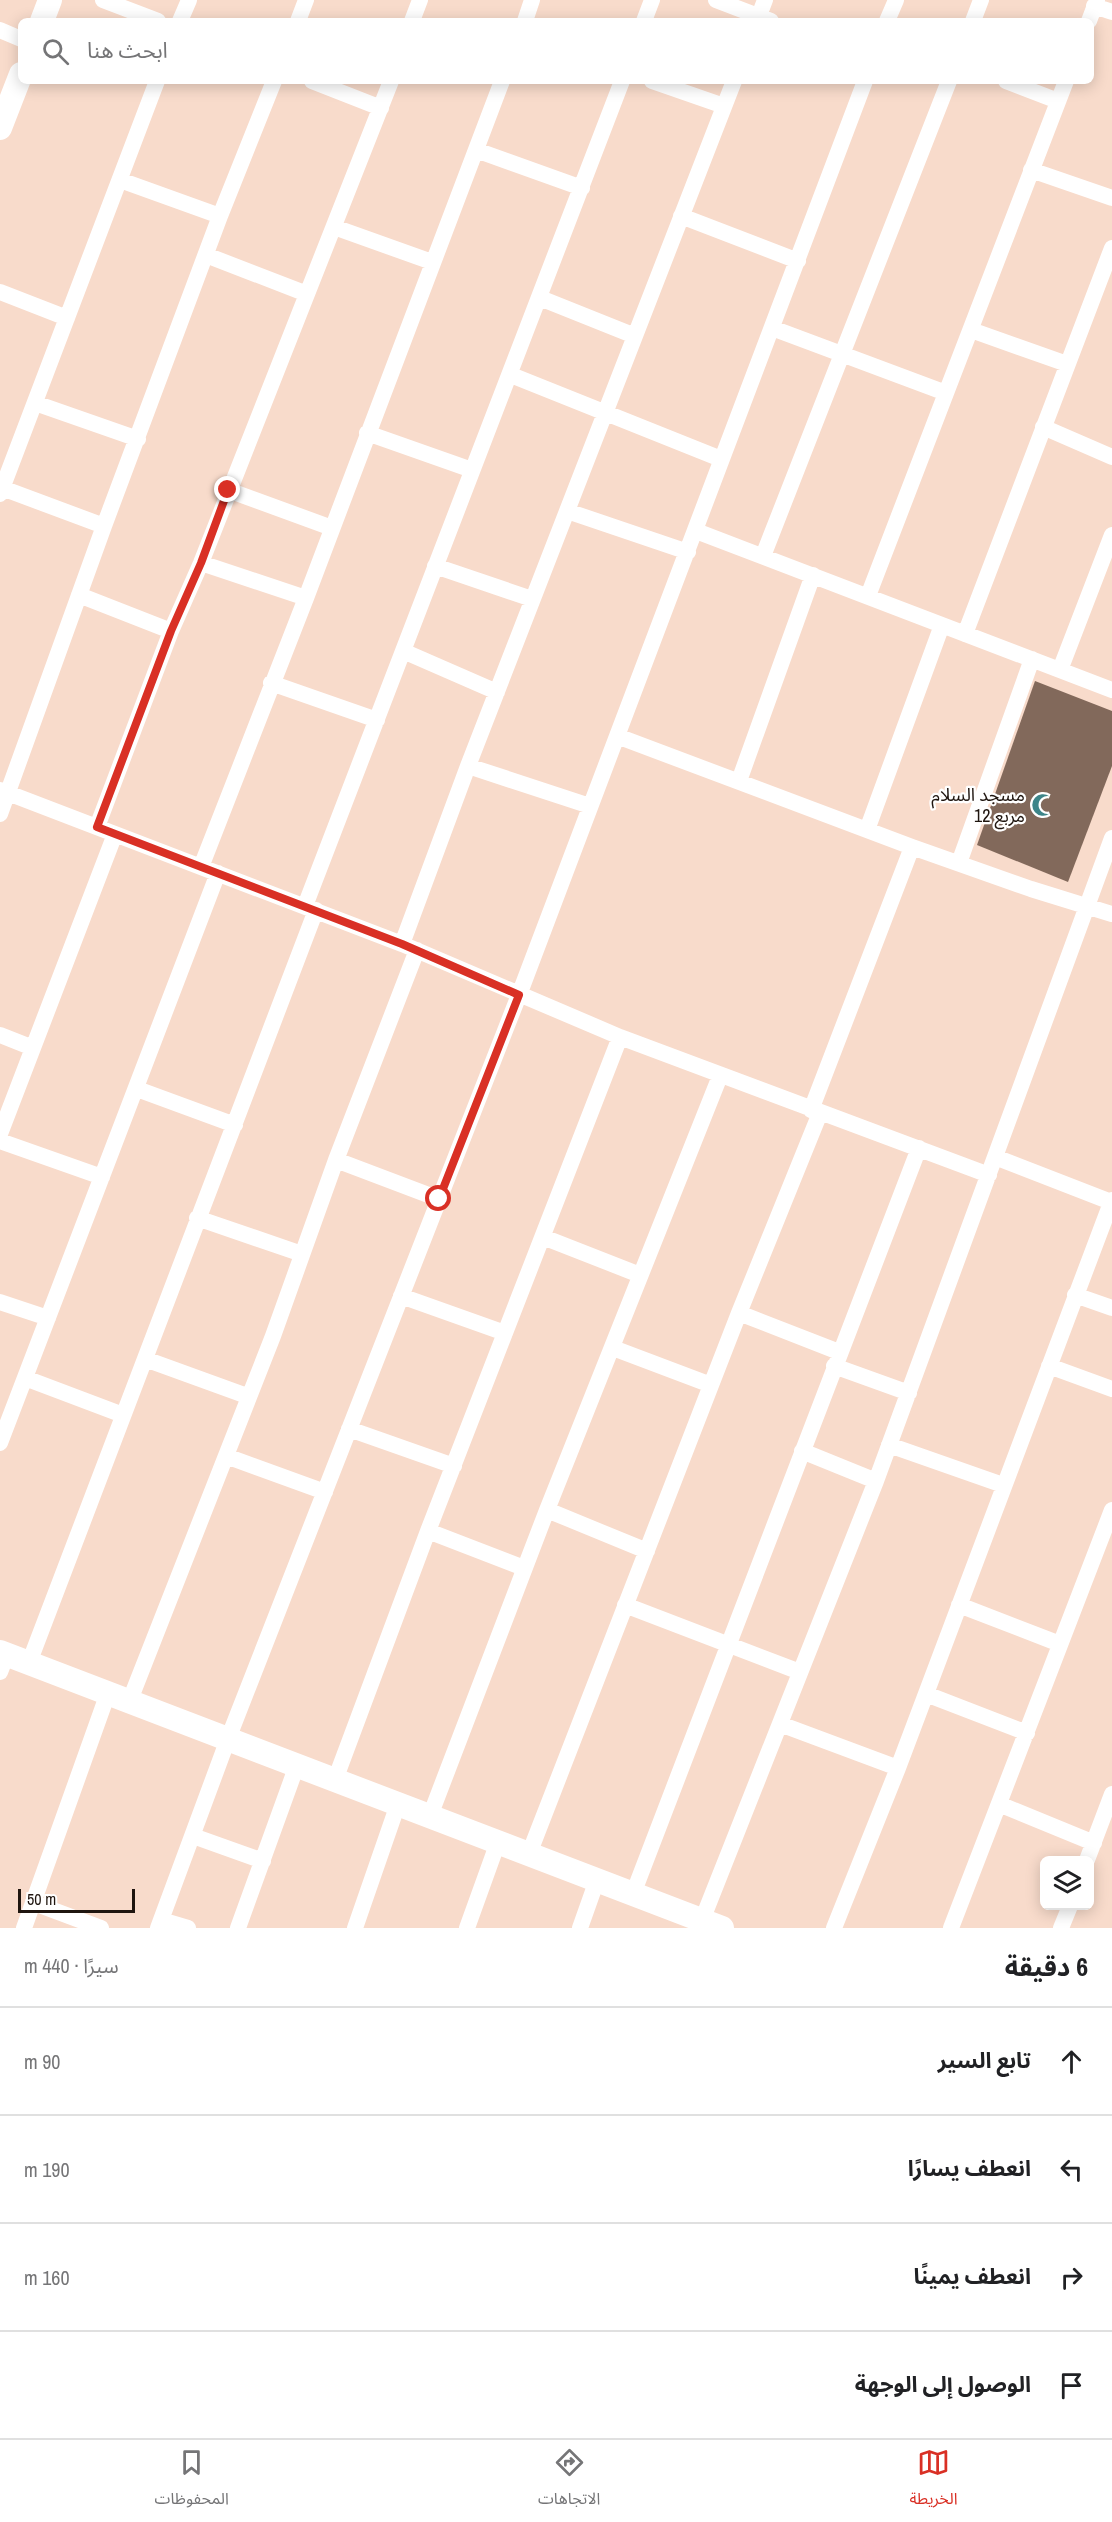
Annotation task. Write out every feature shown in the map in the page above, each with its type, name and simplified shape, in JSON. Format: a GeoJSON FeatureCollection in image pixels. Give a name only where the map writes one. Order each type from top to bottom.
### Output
{"type":"FeatureCollection","features":[{"type":"Feature","properties":{"kind":"street"},"geometry":{"type":"LineString","coordinates":[[43,18],[50,0]]}},
{"type":"Feature","properties":{"kind":"street"},"geometry":{"type":"LineString","coordinates":[[103,0],[150,18]]}},
{"type":"Feature","properties":{"kind":"street"},"geometry":{"type":"LineString","coordinates":[[181,18],[189,0]]}},
{"type":"Feature","properties":{"kind":"street"},"geometry":{"type":"LineString","coordinates":[[299,18],[306,0]]}},
{"type":"Feature","properties":{"kind":"street"},"geometry":{"type":"LineString","coordinates":[[413,18],[420,0]]}},
{"type":"Feature","properties":{"kind":"street"},"geometry":{"type":"LineString","coordinates":[[526,18],[532,0]]}},
{"type":"Feature","properties":{"kind":"street"},"geometry":{"type":"LineString","coordinates":[[645,18],[652,0]]}},
{"type":"Feature","properties":{"kind":"street"},"geometry":{"type":"LineString","coordinates":[[716,0],[757,18]]}},
{"type":"Feature","properties":{"kind":"street"},"geometry":{"type":"LineString","coordinates":[[762,18],[765,0]]}},
{"type":"Feature","properties":{"kind":"street"},"geometry":{"type":"LineString","coordinates":[[888,18],[896,0]]}},
{"type":"Feature","properties":{"kind":"street"},"geometry":{"type":"LineString","coordinates":[[974,18],[981,0]]}},
{"type":"Feature","properties":{"kind":"street"},"geometry":{"type":"LineString","coordinates":[[1093,9],[1112,12]]}},
{"type":"Feature","properties":{"kind":"street"},"geometry":{"type":"LineString","coordinates":[[0,30],[18,38]]}},
{"type":"Feature","properties":{"kind":"street"},"geometry":{"type":"LineString","coordinates":[[0,128],[18,82]]}},
{"type":"Feature","properties":{"kind":"street"},"geometry":{"type":"LineString","coordinates":[[104,526],[1,491],[156,84]]}},
{"type":"Feature","properties":{"kind":"street"},"geometry":{"type":"LineString","coordinates":[[0,814],[4,792],[220,216],[273,84]]}},
{"type":"Feature","properties":{"kind":"street"},"geometry":{"type":"LineString","coordinates":[[320,84],[381,108]]}},
{"type":"Feature","properties":{"kind":"street"},"geometry":{"type":"LineString","coordinates":[[97,827],[171,631],[201,563],[389,84]]}},
{"type":"Feature","properties":{"kind":"street"},"geometry":{"type":"LineString","coordinates":[[201,867],[306,598],[501,84]]}},
{"type":"Feature","properties":{"kind":"street"},"geometry":{"type":"LineString","coordinates":[[29,1663],[197,1218],[235,1125],[376,720],[511,375],[621,84]]}},
{"type":"Feature","properties":{"kind":"street"},"geometry":{"type":"LineString","coordinates":[[661,84],[724,106]]}},
{"type":"Feature","properties":{"kind":"street"},"geometry":{"type":"LineString","coordinates":[[24,1928],[119,1697],[226,1456],[247,1396],[273,1336],[410,947],[468,766],[733,84]]}},
{"type":"Feature","properties":{"kind":"street"},"geometry":{"type":"LineString","coordinates":[[188,1928],[159,1924],[228,1739],[519,995],[864,84]]}},
{"type":"Feature","properties":{"kind":"street"},"geometry":{"type":"LineString","coordinates":[[763,556],[948,84]]}},
{"type":"Feature","properties":{"kind":"street"},"geometry":{"type":"LineString","coordinates":[[1014,84],[1058,101]]}},
{"type":"Feature","properties":{"kind":"street"},"geometry":{"type":"LineString","coordinates":[[868,597],[1065,84]]}},
{"type":"Feature","properties":{"kind":"street"},"geometry":{"type":"LineString","coordinates":[[477,150],[582,188]]}},
{"type":"Feature","properties":{"kind":"street"},"geometry":{"type":"LineString","coordinates":[[1031,170],[1112,198]]}},
{"type":"Feature","properties":{"kind":"street"},"geometry":{"type":"LineString","coordinates":[[120,180],[220,216]]}},
{"type":"Feature","properties":{"kind":"street"},"geometry":{"type":"LineString","coordinates":[[681,216],[798,261]]}},
{"type":"Feature","properties":{"kind":"street"},"geometry":{"type":"LineString","coordinates":[[334,227],[432,262]]}},
{"type":"Feature","properties":{"kind":"street"},"geometry":{"type":"LineString","coordinates":[[964,633],[1112,248]]}},
{"type":"Feature","properties":{"kind":"street"},"geometry":{"type":"LineString","coordinates":[[206,255],[307,294]]}},
{"type":"Feature","properties":{"kind":"street"},"geometry":{"type":"LineString","coordinates":[[0,292],[67,318]]}},
{"type":"Feature","properties":{"kind":"street"},"geometry":{"type":"LineString","coordinates":[[540,298],[635,336]]}},
{"type":"Feature","properties":{"kind":"street"},"geometry":{"type":"LineString","coordinates":[[772,328],[946,393]]}},
{"type":"Feature","properties":{"kind":"street"},"geometry":{"type":"LineString","coordinates":[[971,330],[1067,364]]}},
{"type":"Feature","properties":{"kind":"street"},"geometry":{"type":"LineString","coordinates":[[511,375],[721,459]]}},
{"type":"Feature","properties":{"kind":"street"},"geometry":{"type":"LineString","coordinates":[[35,403],[138,439]]}},
{"type":"Feature","properties":{"kind":"street"},"geometry":{"type":"LineString","coordinates":[[1042,427],[1112,457]]}},
{"type":"Feature","properties":{"kind":"street"},"geometry":{"type":"LineString","coordinates":[[367,433],[472,470]]}},
{"type":"Feature","properties":{"kind":"street"},"geometry":{"type":"LineString","coordinates":[[228,490],[332,528]]}},
{"type":"Feature","properties":{"kind":"street"},"geometry":{"type":"LineString","coordinates":[[567,511],[688,552]]}},
{"type":"Feature","properties":{"kind":"street"},"geometry":{"type":"LineString","coordinates":[[696,531],[1112,690]]}},
{"type":"Feature","properties":{"kind":"street"},"geometry":{"type":"LineString","coordinates":[[1060,670],[1112,536]]}},
{"type":"Feature","properties":{"kind":"street"},"geometry":{"type":"LineString","coordinates":[[201,563],[306,598]]}},
{"type":"Feature","properties":{"kind":"street"},"geometry":{"type":"LineString","coordinates":[[435,566],[532,599]]}},
{"type":"Feature","properties":{"kind":"street"},"geometry":{"type":"LineString","coordinates":[[739,781],[813,575]]}},
{"type":"Feature","properties":{"kind":"street"},"geometry":{"type":"LineString","coordinates":[[79,595],[171,631]]}},
{"type":"Feature","properties":{"kind":"street"},"geometry":{"type":"LineString","coordinates":[[867,830],[942,625]]}},
{"type":"Feature","properties":{"kind":"street"},"geometry":{"type":"LineString","coordinates":[[403,651],[497,692]]}},
{"type":"Feature","properties":{"kind":"street"},"geometry":{"type":"LineString","coordinates":[[959,863],[1032,659]]}},
{"type":"Feature","properties":{"kind":"street"},"geometry":{"type":"LineString","coordinates":[[271,683],[376,720]]}},
{"type":"Feature","properties":{"kind":"street"},"geometry":{"type":"LineString","coordinates":[[617,736],[912,847],[1085,907],[1112,914]]}},
{"type":"Feature","properties":{"kind":"street"},"geometry":{"type":"LineString","coordinates":[[468,766],[590,806]]}},
{"type":"Feature","properties":{"kind":"street"},"geometry":{"type":"LineString","coordinates":[[4,792],[410,947],[519,995],[720,1076],[990,1175]]}},
{"type":"Feature","properties":{"kind":"street"},"geometry":{"type":"LineString","coordinates":[[0,1134],[115,834]]}},
{"type":"Feature","properties":{"kind":"street"},"geometry":{"type":"LineString","coordinates":[[2,1659],[29,1663],[597,1880],[708,1925],[780,1724],[909,1393],[1112,838]]}},
{"type":"Feature","properties":{"kind":"street"},"geometry":{"type":"LineString","coordinates":[[529,1854],[816,1111],[912,847]]}},
{"type":"Feature","properties":{"kind":"street"},"geometry":{"type":"LineString","coordinates":[[0,1443],[218,873]]}},
{"type":"Feature","properties":{"kind":"street"},"geometry":{"type":"LineString","coordinates":[[0,1035],[33,1048]]}},
{"type":"Feature","properties":{"kind":"street"},"geometry":{"type":"LineString","coordinates":[[335,1780],[428,1531],[620,1037]]}},
{"type":"Feature","properties":{"kind":"street"},"geometry":{"type":"LineString","coordinates":[[430,1816],[524,1568],[720,1076]]}},
{"type":"Feature","properties":{"kind":"street"},"geometry":{"type":"LineString","coordinates":[[137,1089],[235,1125]]}},
{"type":"Feature","properties":{"kind":"street"},"geometry":{"type":"LineString","coordinates":[[0,1141],[102,1178]]}},
{"type":"Feature","properties":{"kind":"street"},"geometry":{"type":"LineString","coordinates":[[633,1894],[919,1148]]}},
{"type":"Feature","properties":{"kind":"street"},"geometry":{"type":"LineString","coordinates":[[834,1928],[898,1768],[1112,1201],[995,1157]]}},
{"type":"Feature","properties":{"kind":"street"},"geometry":{"type":"LineString","coordinates":[[336,1160],[439,1199]]}},
{"type":"Feature","properties":{"kind":"street"},"geometry":{"type":"LineString","coordinates":[[197,1218],[302,1254]]}},
{"type":"Feature","properties":{"kind":"street"},"geometry":{"type":"LineString","coordinates":[[543,1237],[640,1275]]}},
{"type":"Feature","properties":{"kind":"street"},"geometry":{"type":"LineString","coordinates":[[1075,1294],[1112,1308]]}},
{"type":"Feature","properties":{"kind":"street"},"geometry":{"type":"LineString","coordinates":[[401,1296],[505,1333]]}},
{"type":"Feature","properties":{"kind":"street"},"geometry":{"type":"LineString","coordinates":[[0,1302],[48,1318]]}},
{"type":"Feature","properties":{"kind":"street"},"geometry":{"type":"LineString","coordinates":[[739,1313],[909,1393]]}},
{"type":"Feature","properties":{"kind":"street"},"geometry":{"type":"LineString","coordinates":[[613,1348],[711,1385]]}},
{"type":"Feature","properties":{"kind":"street"},"geometry":{"type":"LineString","coordinates":[[145,1359],[247,1396]]}},
{"type":"Feature","properties":{"kind":"street"},"geometry":{"type":"LineString","coordinates":[[1049,1366],[1112,1389]]}},
{"type":"Feature","properties":{"kind":"street"},"geometry":{"type":"LineString","coordinates":[[25,1378],[123,1415]]}},
{"type":"Feature","properties":{"kind":"street"},"geometry":{"type":"LineString","coordinates":[[349,1429],[454,1466]]}},
{"type":"Feature","properties":{"kind":"street"},"geometry":{"type":"LineString","coordinates":[[889,1445],[1003,1485]]}},
{"type":"Feature","properties":{"kind":"street"},"geometry":{"type":"LineString","coordinates":[[802,1451],[876,1481]]}},
{"type":"Feature","properties":{"kind":"street"},"geometry":{"type":"LineString","coordinates":[[226,1456],[325,1492]]}},
{"type":"Feature","properties":{"kind":"street"},"geometry":{"type":"LineString","coordinates":[[547,1510],[647,1551]]}},
{"type":"Feature","properties":{"kind":"street"},"geometry":{"type":"LineString","coordinates":[[951,1928],[1060,1644],[1109,1527],[1112,1510]]}},
{"type":"Feature","properties":{"kind":"street"},"geometry":{"type":"LineString","coordinates":[[428,1531],[524,1568]]}},
{"type":"Feature","properties":{"kind":"street"},"geometry":{"type":"LineString","coordinates":[[625,1605],[800,1672]]}},
{"type":"Feature","properties":{"kind":"street"},"geometry":{"type":"LineString","coordinates":[[959,1605],[1060,1644]]}},
{"type":"Feature","properties":{"kind":"street"},"geometry":{"type":"LineString","coordinates":[[926,1694],[1027,1733]]}},
{"type":"Feature","properties":{"kind":"street"},"geometry":{"type":"LineString","coordinates":[[780,1724],[898,1768]]}},
{"type":"Feature","properties":{"kind":"street"},"geometry":{"type":"LineString","coordinates":[[238,1928],[297,1765]]}},
{"type":"Feature","properties":{"kind":"street"},"geometry":{"type":"LineString","coordinates":[[1089,1856],[1112,1794]]}},
{"type":"Feature","properties":{"kind":"street"},"geometry":{"type":"LineString","coordinates":[[355,1928],[398,1804]]}},
{"type":"Feature","properties":{"kind":"street"},"geometry":{"type":"LineString","coordinates":[[999,1804],[1094,1843]]}},
{"type":"Feature","properties":{"kind":"street"},"geometry":{"type":"LineString","coordinates":[[193,1836],[263,1861]]}},
{"type":"Feature","properties":{"kind":"street"},"geometry":{"type":"LineString","coordinates":[[467,1928],[498,1842]]}},
{"type":"Feature","properties":{"kind":"street"},"geometry":{"type":"LineString","coordinates":[[580,1928],[597,1880]]}},
{"type":"Feature","properties":{"kind":"street"},"geometry":{"type":"LineString","coordinates":[[34,1903],[101,1928]]}},
{"type":"Feature","properties":{"kind":"street"},"geometry":{"type":"LineString","coordinates":[[1061,1928],[1068,1910]]}},
{"type":"Feature","properties":{"kind":"building","name":"مسجد السلام مربع 12"},"geometry":{"type":"Polygon","coordinates":[[[1035,681],[1112,711],[1112,766],[1068,882],[977,845],[1035,681]]]}},
{"type":"Feature","properties":{"kind":"place","name":"مسجد السلام مربع 12"},"geometry":{"type":"Point","coordinates":[1043,805]}},
{"type":"Feature","properties":{"kind":"route"},"geometry":{"type":"LineString","coordinates":[[228,490],[201,563],[171,631],[97,827],[402,944],[519,995],[439,1199]]}}]}
